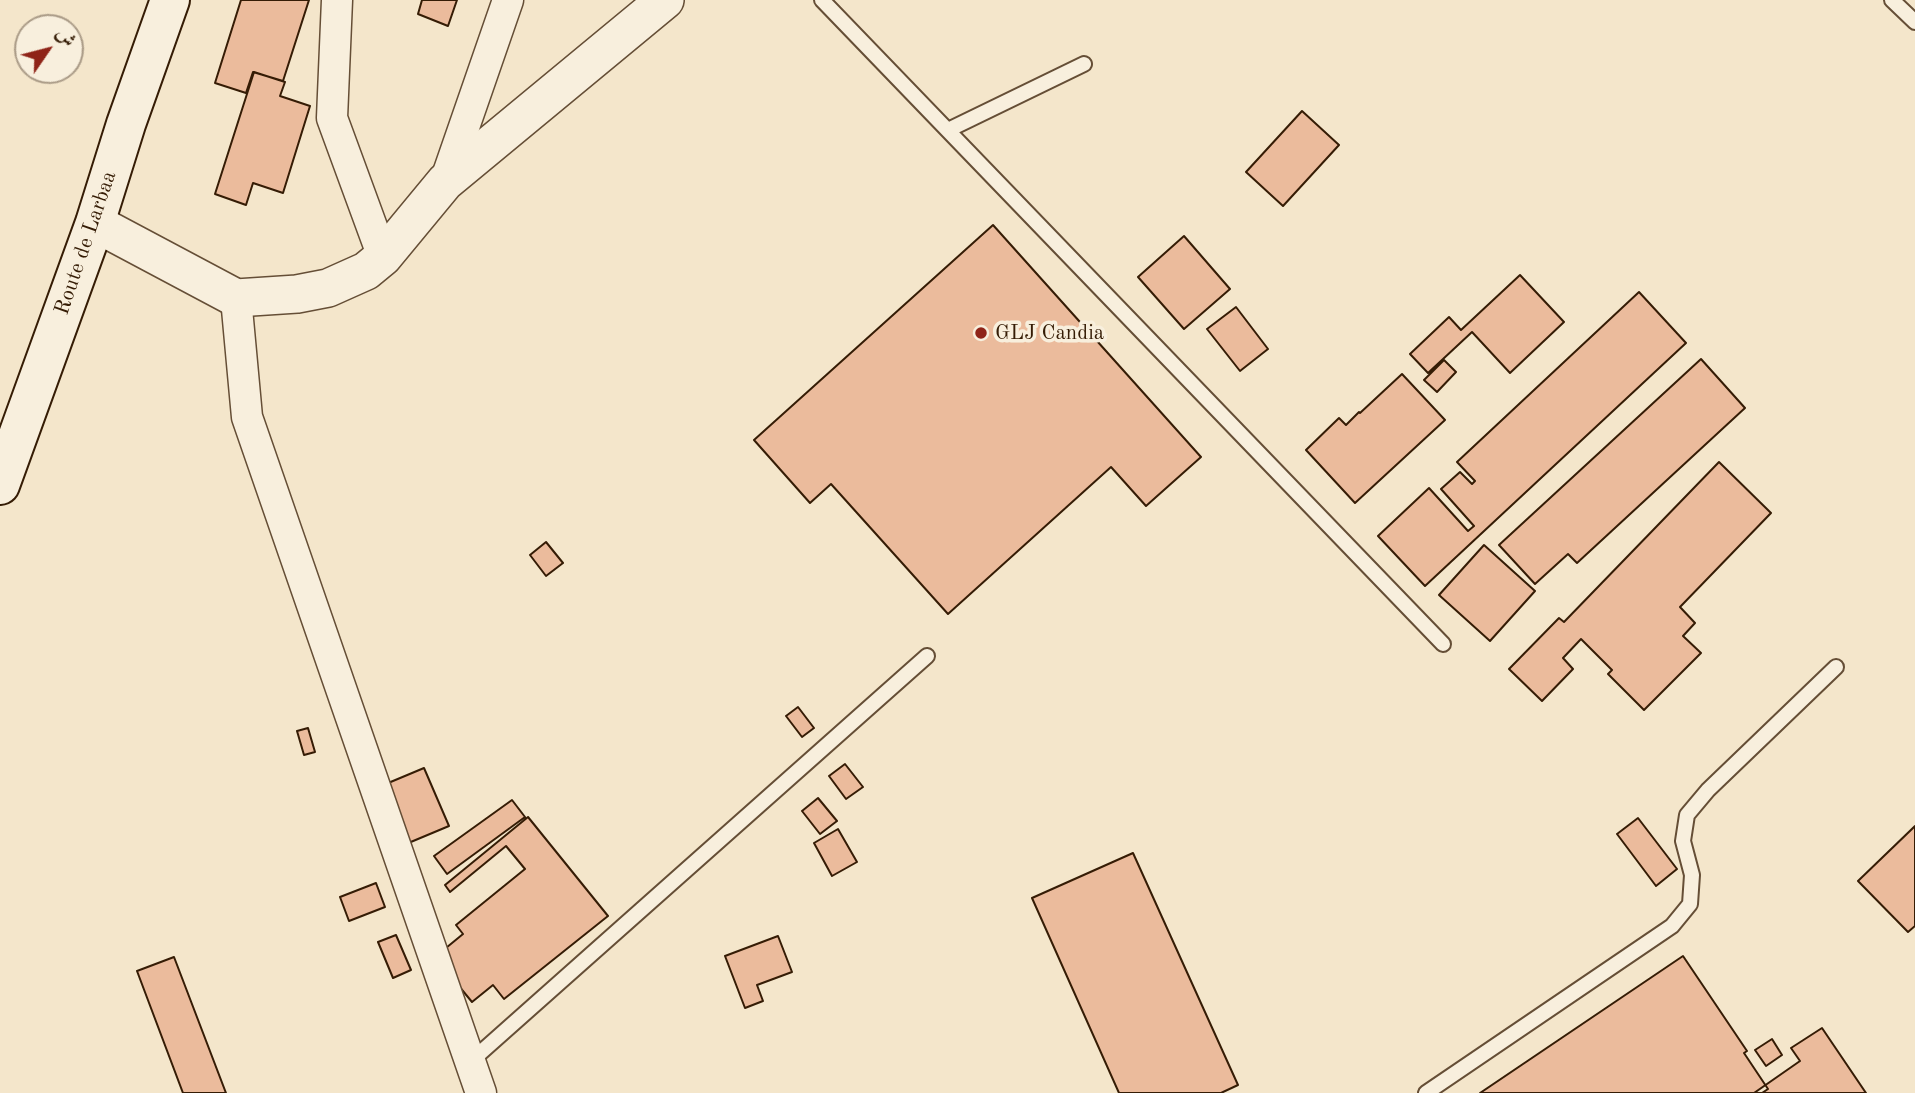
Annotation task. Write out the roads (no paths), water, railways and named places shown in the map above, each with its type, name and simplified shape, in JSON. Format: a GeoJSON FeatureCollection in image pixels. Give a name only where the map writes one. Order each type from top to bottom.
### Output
{"type":"FeatureCollection","features":[{"type":"Feature","properties":{"kind":"main road","name":"Route de Larbaa"},"geometry":{"type":"LineString","coordinates":[[0,485],[95,223],[170,0]]}},
{"type":"Feature","properties":{"kind":"street"},"geometry":{"type":"LineString","coordinates":[[337,0],[332,118],[383,257]]}},
{"type":"Feature","properties":{"kind":"street"},"geometry":{"type":"LineString","coordinates":[[445,182],[508,0]]}},
{"type":"Feature","properties":{"kind":"street"},"geometry":{"type":"LineString","coordinates":[[95,223],[236,298],[297,294],[328,288],[366,271],[383,257],[445,182],[666,0]]}},
{"type":"Feature","properties":{"kind":"street"},"geometry":{"type":"LineString","coordinates":[[236,298],[247,417],[481,1093]]}},
{"type":"Feature","properties":{"kind":"lane"},"geometry":{"type":"LineString","coordinates":[[822,0],[1443,644]]}},
{"type":"Feature","properties":{"kind":"lane"},"geometry":{"type":"LineString","coordinates":[[1892,0],[1915,22]]}},
{"type":"Feature","properties":{"kind":"lane"},"geometry":{"type":"LineString","coordinates":[[948,131],[1084,64]]}},
{"type":"Feature","properties":{"kind":"lane"},"geometry":{"type":"LineString","coordinates":[[470,1062],[927,656]]}},
{"type":"Feature","properties":{"kind":"lane"},"geometry":{"type":"LineString","coordinates":[[1426,1093],[1672,926],[1690,904],[1692,875],[1683,841],[1687,815],[1708,790],[1836,667]]}},
{"type":"Feature","properties":{"kind":"place","name":"GLJ Candia"},"geometry":{"type":"Point","coordinates":[981,333]}}]}
